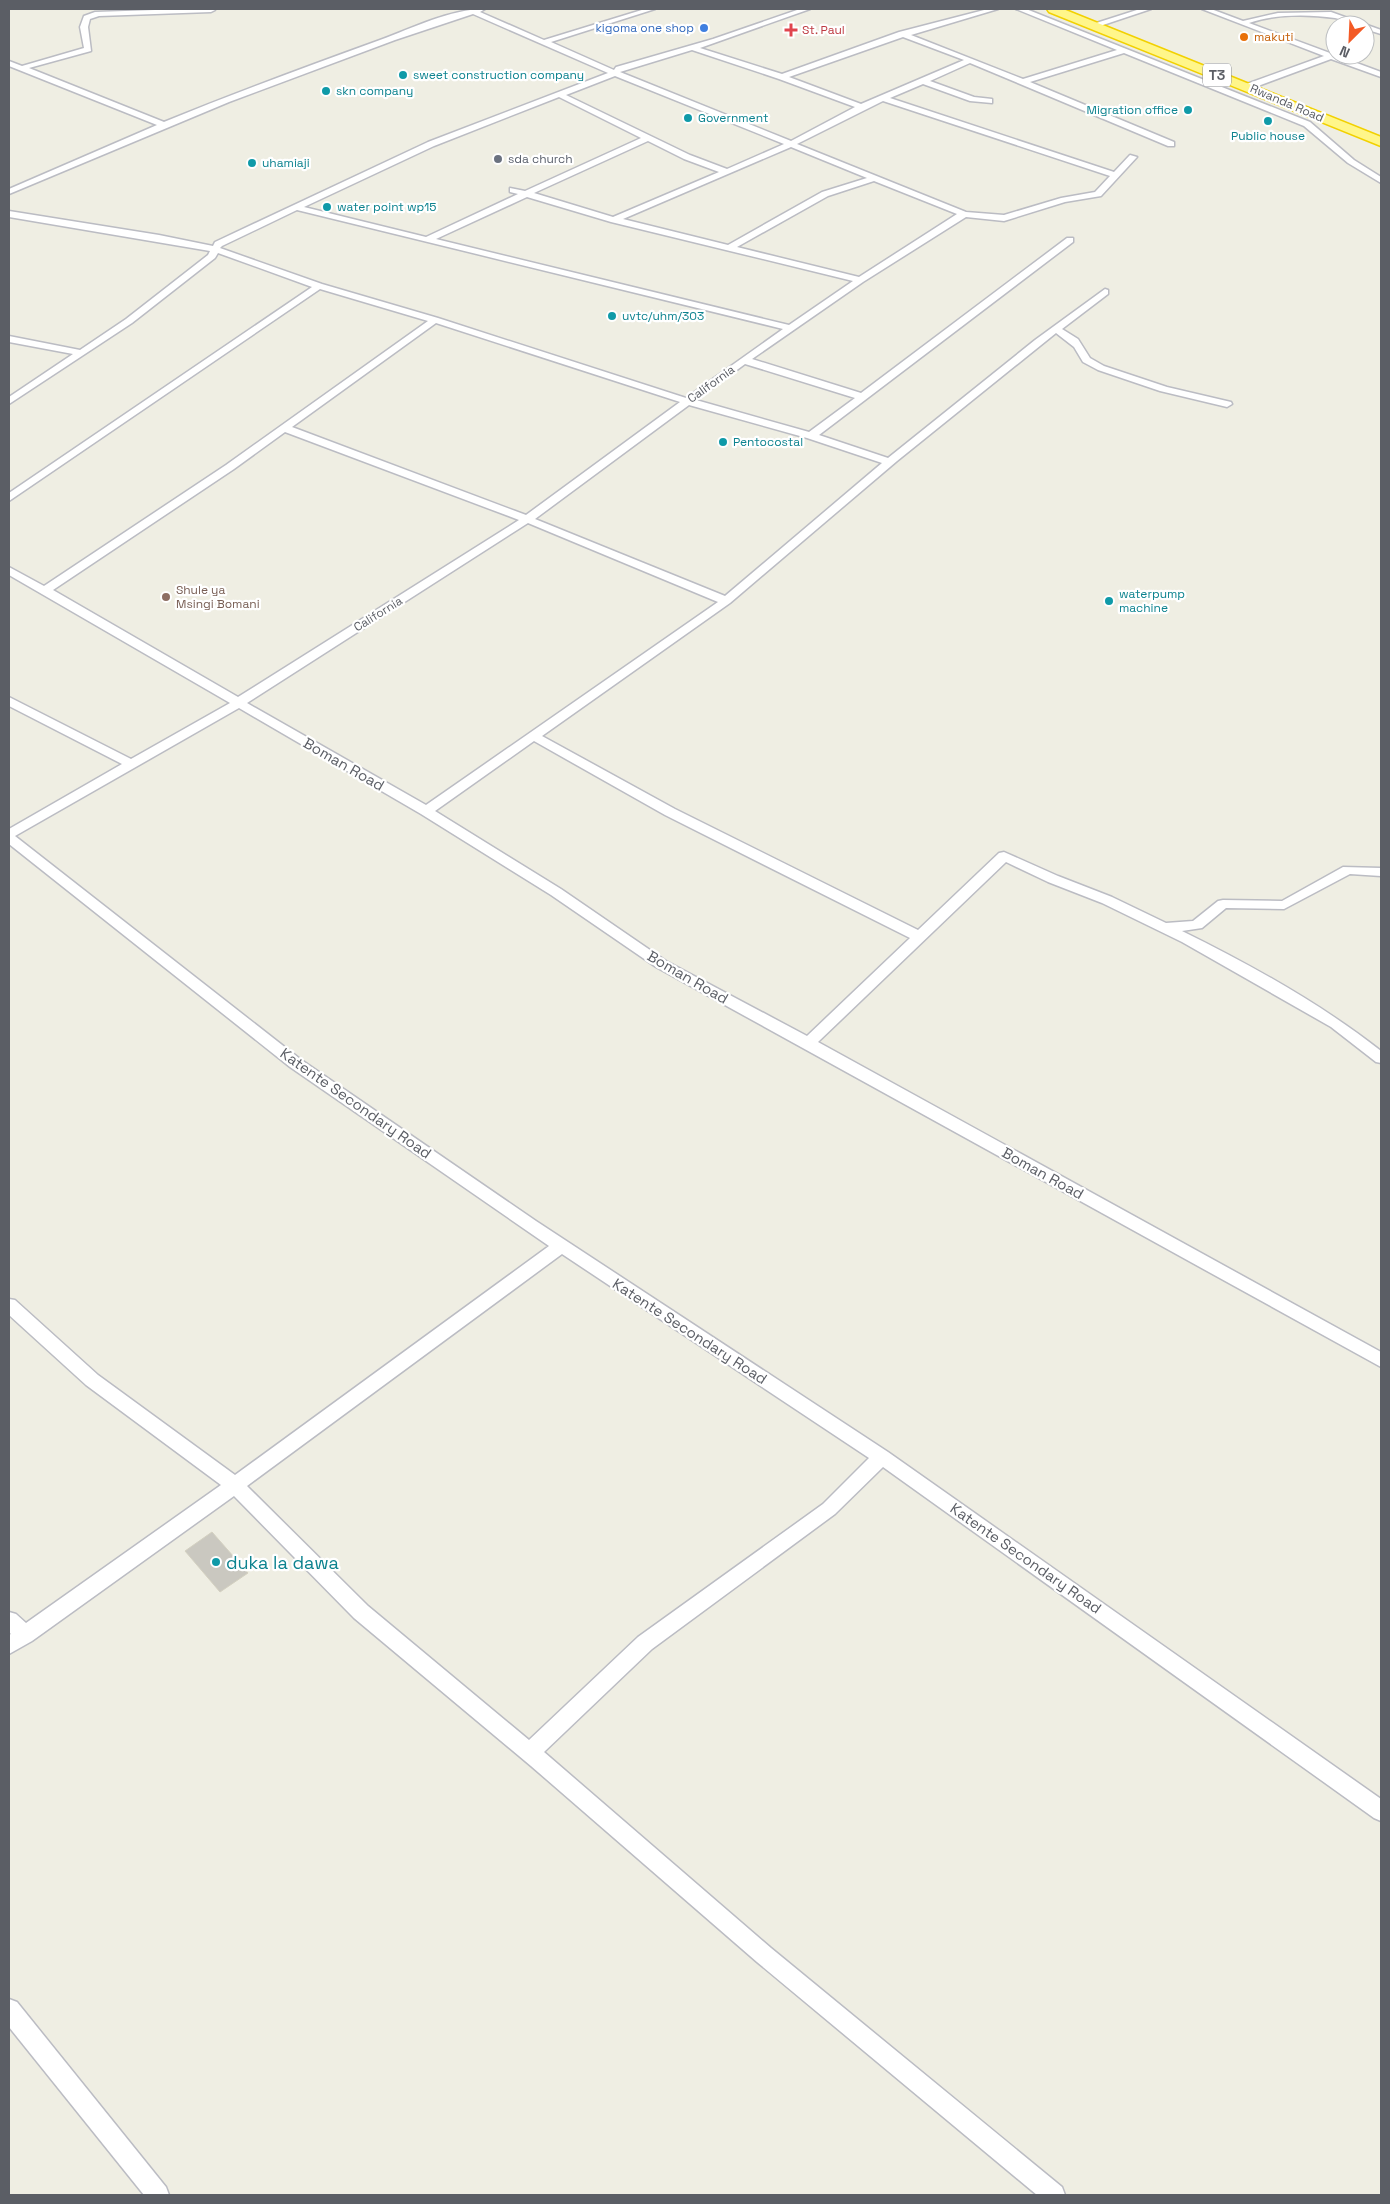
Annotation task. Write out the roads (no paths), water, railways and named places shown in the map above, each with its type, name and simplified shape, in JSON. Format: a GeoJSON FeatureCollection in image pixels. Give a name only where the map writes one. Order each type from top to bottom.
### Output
{"type":"FeatureCollection","features":[{"type":"Feature","properties":{"kind":"highway","name":"Rwanda Road"},"geometry":{"type":"LineString","coordinates":[[1053,9],[1381,142]]}},
{"type":"Feature","properties":{"kind":"street"},"geometry":{"type":"LineString","coordinates":[[544,42],[652,9]]}},
{"type":"Feature","properties":{"kind":"street"},"geometry":{"type":"LineString","coordinates":[[772,9],[792,14]]}},
{"type":"Feature","properties":{"kind":"street"},"geometry":{"type":"LineString","coordinates":[[9,401],[129,320],[212,256],[218,244],[431,144],[615,73],[619,69],[692,48],[806,9]]}},
{"type":"Feature","properties":{"kind":"street"},"geometry":{"type":"LineString","coordinates":[[782,77],[833,56],[902,34],[995,9]]}},
{"type":"Feature","properties":{"kind":"street"},"geometry":{"type":"LineString","coordinates":[[1020,9],[1307,124],[1368,174],[1381,180]]}},
{"type":"Feature","properties":{"kind":"street"},"geometry":{"type":"LineString","coordinates":[[1094,25],[1147,9]]}},
{"type":"Feature","properties":{"kind":"street"},"geometry":{"type":"LineString","coordinates":[[1205,9],[1246,19],[1325,53]]}},
{"type":"Feature","properties":{"kind":"street"},"geometry":{"type":"LineString","coordinates":[[1318,9],[1336,15]]}},
{"type":"Feature","properties":{"kind":"street"},"geometry":{"type":"LineString","coordinates":[[22,68],[88,49],[84,27],[87,18],[98,14],[211,10]]}},
{"type":"Feature","properties":{"kind":"street"},"geometry":{"type":"LineString","coordinates":[[9,192],[163,125],[361,49],[448,18],[478,10],[615,73],[964,214],[1004,218],[1064,200],[1098,194],[1133,157]]}},
{"type":"Feature","properties":{"kind":"street"},"geometry":{"type":"LineString","coordinates":[[1246,19],[1279,14],[1325,16]]}},
{"type":"Feature","properties":{"kind":"street"},"geometry":{"type":"LineString","coordinates":[[902,34],[970,60],[1171,144]]}},
{"type":"Feature","properties":{"kind":"street"},"geometry":{"type":"LineString","coordinates":[[692,48],[782,77],[861,107]]}},
{"type":"Feature","properties":{"kind":"street"},"geometry":{"type":"LineString","coordinates":[[1022,82],[1126,50]]}},
{"type":"Feature","properties":{"kind":"street"},"geometry":{"type":"LineString","coordinates":[[1247,87],[1325,59]]}},
{"type":"Feature","properties":{"kind":"street"},"geometry":{"type":"LineString","coordinates":[[614,220],[791,144],[861,107],[923,82],[970,60]]}},
{"type":"Feature","properties":{"kind":"street"},"geometry":{"type":"LineString","coordinates":[[9,63],[163,125]]}},
{"type":"Feature","properties":{"kind":"street"},"geometry":{"type":"LineString","coordinates":[[1355,65],[1381,75]]}},
{"type":"Feature","properties":{"kind":"street"},"geometry":{"type":"LineString","coordinates":[[923,82],[973,98],[989,101]]}},
{"type":"Feature","properties":{"kind":"street"},"geometry":{"type":"LineString","coordinates":[[559,94],[686,157],[728,172]]}},
{"type":"Feature","properties":{"kind":"street"},"geometry":{"type":"LineString","coordinates":[[882,98],[1116,175]]}},
{"type":"Feature","properties":{"kind":"street"},"geometry":{"type":"LineString","coordinates":[[426,240],[647,138]]}},
{"type":"Feature","properties":{"kind":"street"},"geometry":{"type":"LineString","coordinates":[[728,249],[825,194],[874,178]]}},
{"type":"Feature","properties":{"kind":"street"},"geometry":{"type":"LineString","coordinates":[[513,190],[614,220],[860,280]]}},
{"type":"Feature","properties":{"kind":"street"},"geometry":{"type":"LineString","coordinates":[[294,207],[791,328]]}},
{"type":"Feature","properties":{"kind":"street"},"geometry":{"type":"LineString","coordinates":[[9,214],[159,238],[214,249],[319,286],[435,320],[687,401],[811,436],[889,462]]}},
{"type":"Feature","properties":{"kind":"street","name":"California"},"geometry":{"type":"LineString","coordinates":[[9,834],[238,703],[527,519],[744,360],[860,280],[964,214]]}},
{"type":"Feature","properties":{"kind":"street"},"geometry":{"type":"LineString","coordinates":[[811,436],[1070,240]]}},
{"type":"Feature","properties":{"kind":"street"},"geometry":{"type":"LineString","coordinates":[[9,498],[319,286]]}},
{"type":"Feature","properties":{"kind":"street"},"geometry":{"type":"LineString","coordinates":[[426,811],[726,601],[889,462],[1104,292]]}},
{"type":"Feature","properties":{"kind":"street"},"geometry":{"type":"LineString","coordinates":[[44,591],[230,467],[435,320]]}},
{"type":"Feature","properties":{"kind":"street"},"geometry":{"type":"LineString","coordinates":[[1056,329],[1081,347],[1086,360],[1101,368],[1164,389],[1227,404]]}},
{"type":"Feature","properties":{"kind":"street"},"geometry":{"type":"LineString","coordinates":[[9,339],[82,353]]}},
{"type":"Feature","properties":{"kind":"street"},"geometry":{"type":"LineString","coordinates":[[744,360],[862,397]]}},
{"type":"Feature","properties":{"kind":"street"},"geometry":{"type":"LineString","coordinates":[[284,428],[527,519],[726,601]]}},
{"type":"Feature","properties":{"kind":"street","name":"Boman Road"},"geometry":{"type":"LineString","coordinates":[[9,570],[426,811],[556,892],[662,964],[808,1042],[1381,1360]]}},
{"type":"Feature","properties":{"kind":"street"},"geometry":{"type":"LineString","coordinates":[[9,701],[132,764]]}},
{"type":"Feature","properties":{"kind":"street"},"geometry":{"type":"LineString","coordinates":[[533,736],[670,812],[918,936]]}},
{"type":"Feature","properties":{"kind":"street","name":"Katente Secondary Road"},"geometry":{"type":"LineString","coordinates":[[9,838],[296,1063],[561,1246],[882,1458],[1381,1811]]}},
{"type":"Feature","properties":{"kind":"street"},"geometry":{"type":"LineString","coordinates":[[808,1042],[1004,856],[1053,879],[1107,900],[1257,977],[1336,1023],[1381,1058]]}},
{"type":"Feature","properties":{"kind":"street"},"geometry":{"type":"LineString","coordinates":[[1164,928],[1197,925],[1223,904],[1284,905],[1348,870],[1381,872]]}},
{"type":"Feature","properties":{"kind":"street"},"geometry":{"type":"LineString","coordinates":[[9,1646],[235,1485],[561,1246]]}},
{"type":"Feature","properties":{"kind":"street"},"geometry":{"type":"LineString","coordinates":[[9,1305],[92,1380],[235,1485],[361,1612],[538,1759],[764,1955],[1054,2195]]}},
{"type":"Feature","properties":{"kind":"street"},"geometry":{"type":"LineString","coordinates":[[529,1753],[645,1643],[829,1509],[882,1458]]}},
{"type":"Feature","properties":{"kind":"street"},"geometry":{"type":"LineString","coordinates":[[9,1620],[25,1635]]}},
{"type":"Feature","properties":{"kind":"street"},"geometry":{"type":"LineString","coordinates":[[9,2010],[158,2195]]}},
{"type":"Feature","properties":{"kind":"place","name":"kigoma one shop"},"geometry":{"type":"Point","coordinates":[704,28]}},
{"type":"Feature","properties":{"kind":"place","name":"St. Paul"},"geometry":{"type":"Point","coordinates":[791,30]}},
{"type":"Feature","properties":{"kind":"place","name":"makuti"},"geometry":{"type":"Point","coordinates":[1244,37]}},
{"type":"Feature","properties":{"kind":"place","name":"sweet construction company"},"geometry":{"type":"Point","coordinates":[403,75]}},
{"type":"Feature","properties":{"kind":"place","name":"skn company"},"geometry":{"type":"Point","coordinates":[326,91]}},
{"type":"Feature","properties":{"kind":"place","name":"Migration office"},"geometry":{"type":"Point","coordinates":[1188,110]}},
{"type":"Feature","properties":{"kind":"place","name":"Government"},"geometry":{"type":"Point","coordinates":[688,118]}},
{"type":"Feature","properties":{"kind":"place","name":"Public house"},"geometry":{"type":"Point","coordinates":[1268,121]}},
{"type":"Feature","properties":{"kind":"place","name":"sda church"},"geometry":{"type":"Point","coordinates":[498,159]}},
{"type":"Feature","properties":{"kind":"place","name":"uhamiaji"},"geometry":{"type":"Point","coordinates":[252,163]}},
{"type":"Feature","properties":{"kind":"place","name":"water point wp15"},"geometry":{"type":"Point","coordinates":[327,207]}},
{"type":"Feature","properties":{"kind":"place","name":"uvtc/uhm/303"},"geometry":{"type":"Point","coordinates":[612,316]}},
{"type":"Feature","properties":{"kind":"place","name":"Pentocostal"},"geometry":{"type":"Point","coordinates":[723,442]}},
{"type":"Feature","properties":{"kind":"place","name":"Shule ya Msingi Bomani"},"geometry":{"type":"Point","coordinates":[166,597]}},
{"type":"Feature","properties":{"kind":"place","name":"waterpump machine"},"geometry":{"type":"Point","coordinates":[1109,601]}},
{"type":"Feature","properties":{"kind":"place","name":"duka la dawa"},"geometry":{"type":"Point","coordinates":[216,1562]}}]}
